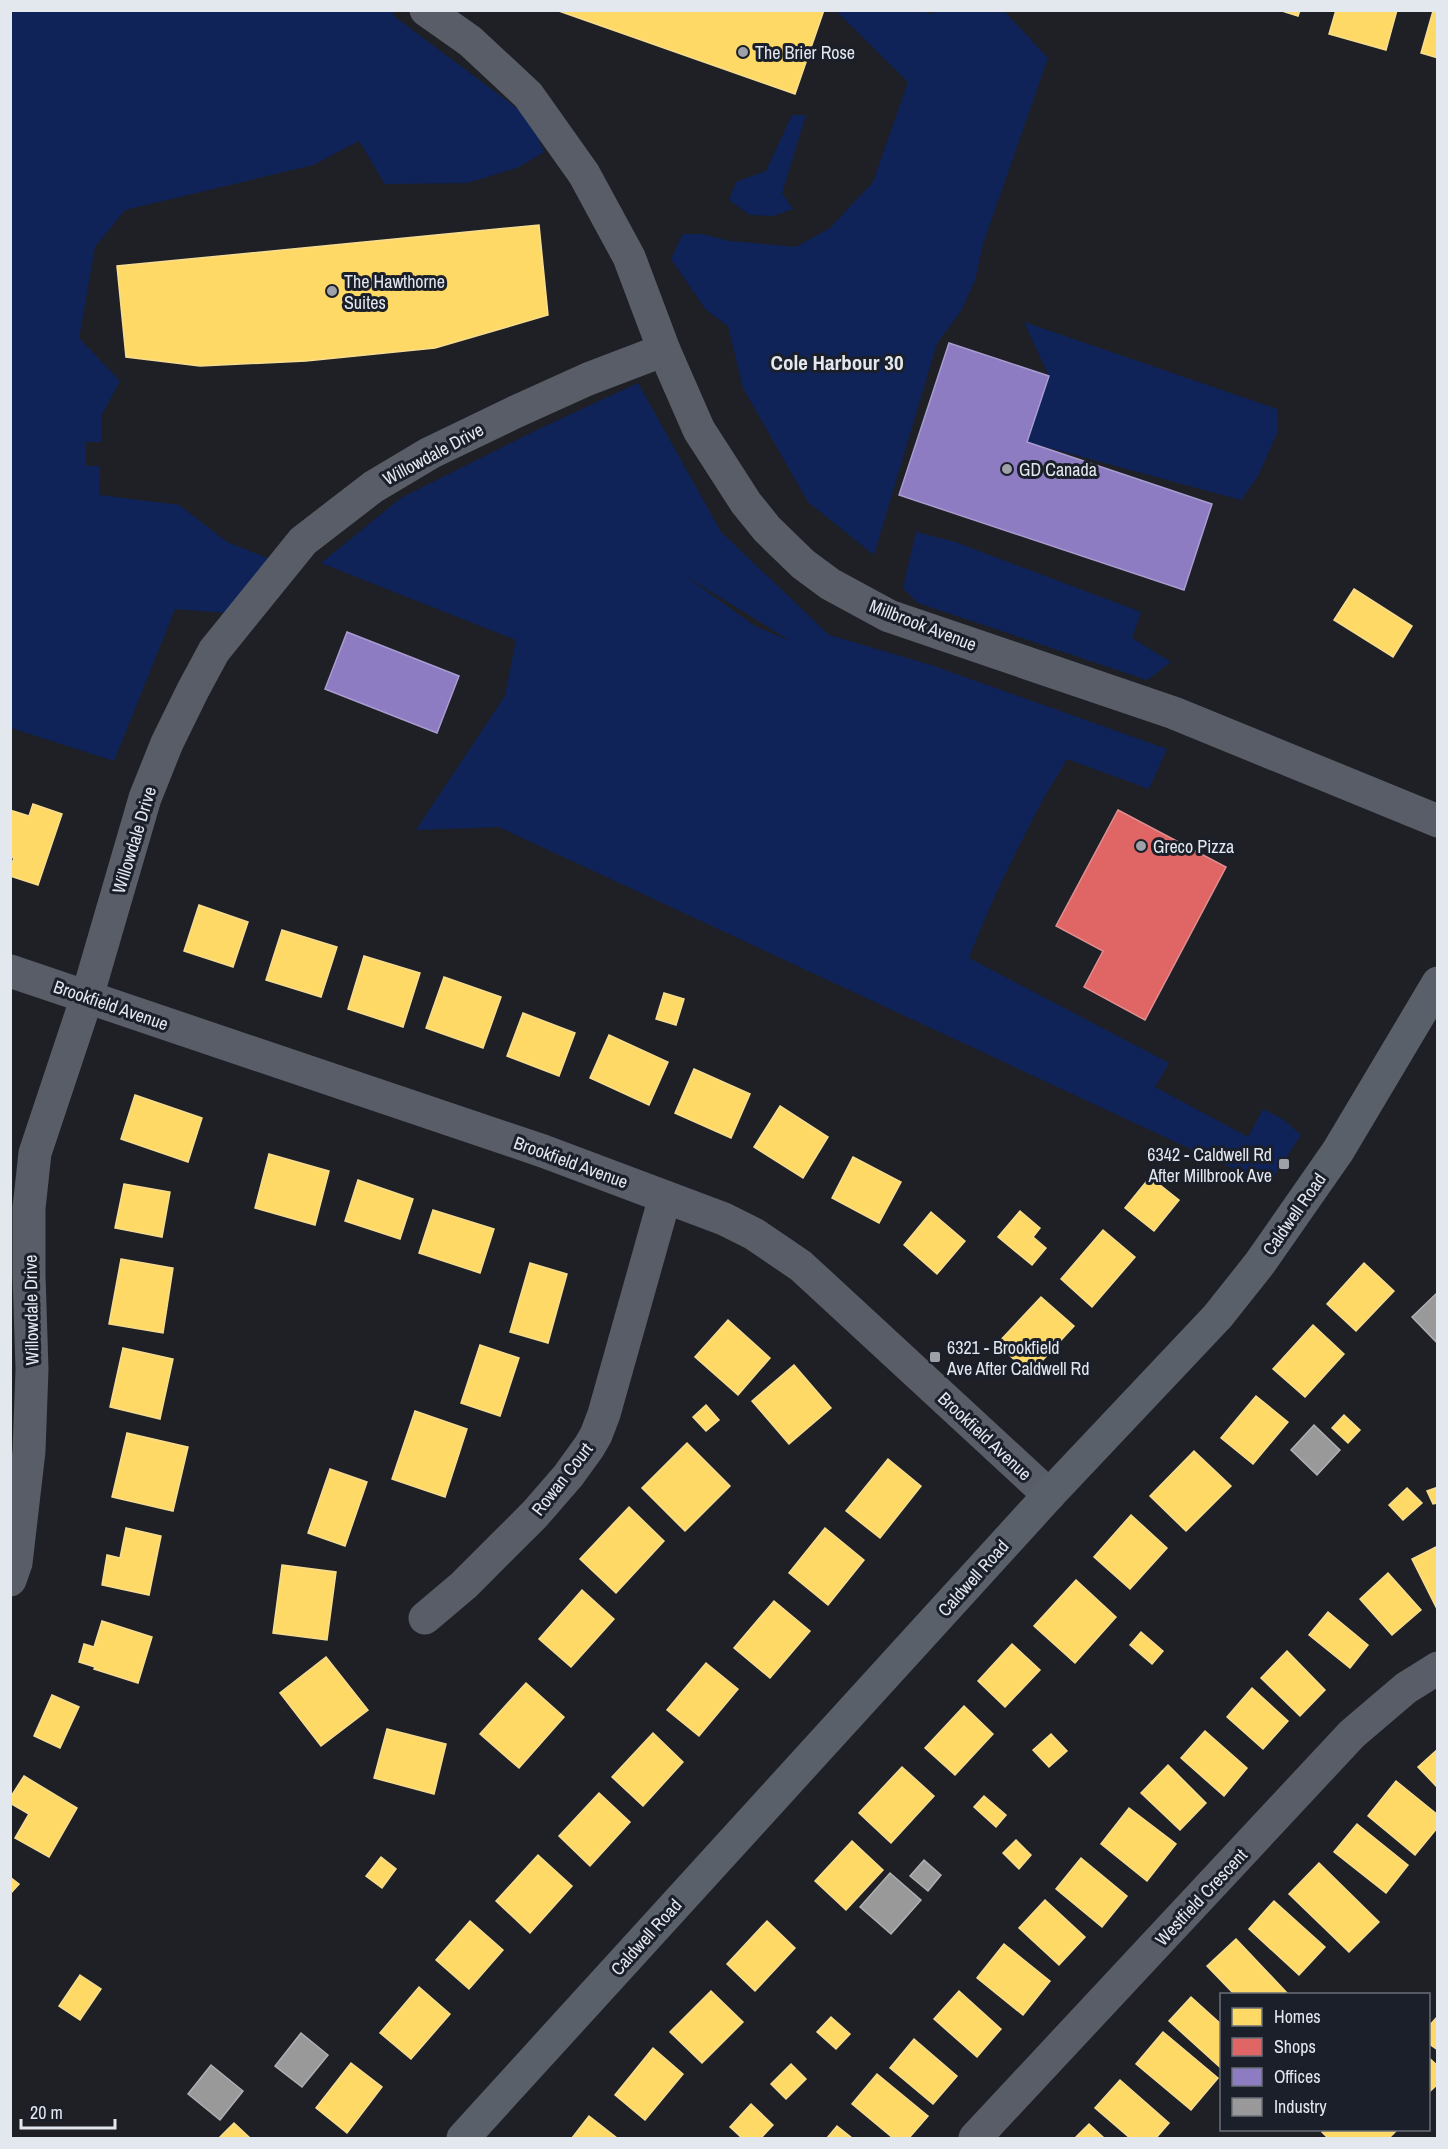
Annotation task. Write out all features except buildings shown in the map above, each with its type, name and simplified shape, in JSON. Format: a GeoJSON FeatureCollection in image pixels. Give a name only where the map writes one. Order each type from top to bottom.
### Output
{"type":"FeatureCollection","features":[{"type":"Feature","properties":{"kind":"street","name":"Millbrook Avenue"},"geometry":{"type":"LineString","coordinates":[[426,10],[470,41],[528,95],[584,174],[629,257],[664,350],[699,430],[746,502],[790,553],[830,584],[889,616],[1174,713],[1437,821]]}},
{"type":"Feature","properties":{"kind":"street","name":"Willowdale Drive"},"geometry":{"type":"LineString","coordinates":[[10,1580],[16,1563],[30,1451],[32,1370],[29,1208],[35,1153],[87,997],[145,798],[167,743],[214,651],[303,541],[373,487],[430,453],[588,379],[664,350]]}},
{"type":"Feature","properties":{"kind":"street","name":"Brookfield Avenue"},"geometry":{"type":"LineString","coordinates":[[10,971],[543,1151],[708,1211],[744,1228],[801,1266],[1049,1495]]}},
{"type":"Feature","properties":{"kind":"street","name":"Caldwell Road"},"geometry":{"type":"LineString","coordinates":[[463,2139],[1049,1495],[1218,1316],[1260,1263],[1338,1151],[1437,983]]}},
{"type":"Feature","properties":{"kind":"street","name":"Rowan Court"},"geometry":{"type":"LineString","coordinates":[[425,1618],[464,1585],[535,1514],[568,1476],[596,1436],[665,1197]]}},
{"type":"Feature","properties":{"kind":"street","name":"Westfield Crescent"},"geometry":{"type":"LineString","coordinates":[[975,2139],[1352,1734],[1406,1688],[1437,1668]]}},
{"type":"Feature","properties":{"kind":"shaded area"},"geometry":{"type":"Polygon","coordinates":[[[919,10],[930,14],[937,11],[1004,11],[1048,58],[983,244],[975,280],[961,311],[937,343],[874,555],[808,502],[743,388],[728,326],[706,310],[671,259],[683,234],[702,234],[730,241],[796,247],[830,228],[873,182],[908,82],[836,11],[919,10]]]}},
{"type":"Feature","properties":{"kind":"shaded area"},"geometry":{"type":"Polygon","coordinates":[[[11,11],[392,11],[395,17],[530,118],[544,152],[517,168],[467,183],[385,184],[359,141],[313,165],[125,210],[95,247],[79,338],[120,381],[101,416],[101,442],[86,442],[86,466],[100,466],[99,495],[179,505],[227,542],[270,559],[243,614],[175,609],[114,761],[11,728],[11,11]]]}},
{"type":"Feature","properties":{"kind":"shaded area"},"geometry":{"type":"Polygon","coordinates":[[[792,115],[806,115],[782,193],[793,209],[773,216],[750,215],[729,200],[736,182],[766,171],[792,115]]]}},
{"type":"Feature","properties":{"kind":"shaded area"},"geometry":{"type":"Polygon","coordinates":[[[1024,322],[1277,409],[1278,431],[1258,476],[1241,500],[1027,442],[1049,376],[1024,322]]]}},
{"type":"Feature","properties":{"kind":"shaded area"},"geometry":{"type":"Polygon","coordinates":[[[638,383],[721,532],[829,635],[931,665],[1167,749],[1149,789],[1067,759],[1012,860],[969,958],[1169,1063],[1155,1087],[1248,1137],[1263,1109],[1284,1120],[1301,1135],[1268,1185],[499,827],[416,830],[505,696],[516,640],[321,563],[401,498],[537,430],[638,383]],[[689,578],[755,626],[792,642],[689,578]]]}},
{"type":"Feature","properties":{"kind":"shaded area"},"geometry":{"type":"Polygon","coordinates":[[[916,532],[955,542],[1141,612],[1132,638],[1171,662],[1147,680],[918,603],[903,588],[916,532]]]}},
{"type":"Feature","properties":{"kind":"place","name":"The Brier Rose"},"geometry":{"type":"Point","coordinates":[743,52]}},
{"type":"Feature","properties":{"kind":"place","name":"The Hawthorne Suites"},"geometry":{"type":"Point","coordinates":[332,291]}},
{"type":"Feature","properties":{"kind":"place","name":"GD Canada"},"geometry":{"type":"Point","coordinates":[1007,469]}},
{"type":"Feature","properties":{"kind":"place","name":"Greco Pizza"},"geometry":{"type":"Point","coordinates":[1141,846]}},
{"type":"Feature","properties":{"kind":"place","name":"6342 - Caldwell Rd After Millbrook Ave"},"geometry":{"type":"Point","coordinates":[1284,1164]}},
{"type":"Feature","properties":{"kind":"place","name":"6321 - Brookfield Ave After Caldwell Rd"},"geometry":{"type":"Point","coordinates":[935,1357]}},
{"type":"Feature","properties":{"kind":"district","name":"Cole Harbour 30"},"geometry":{"type":"Point","coordinates":[837,362]}}]}
